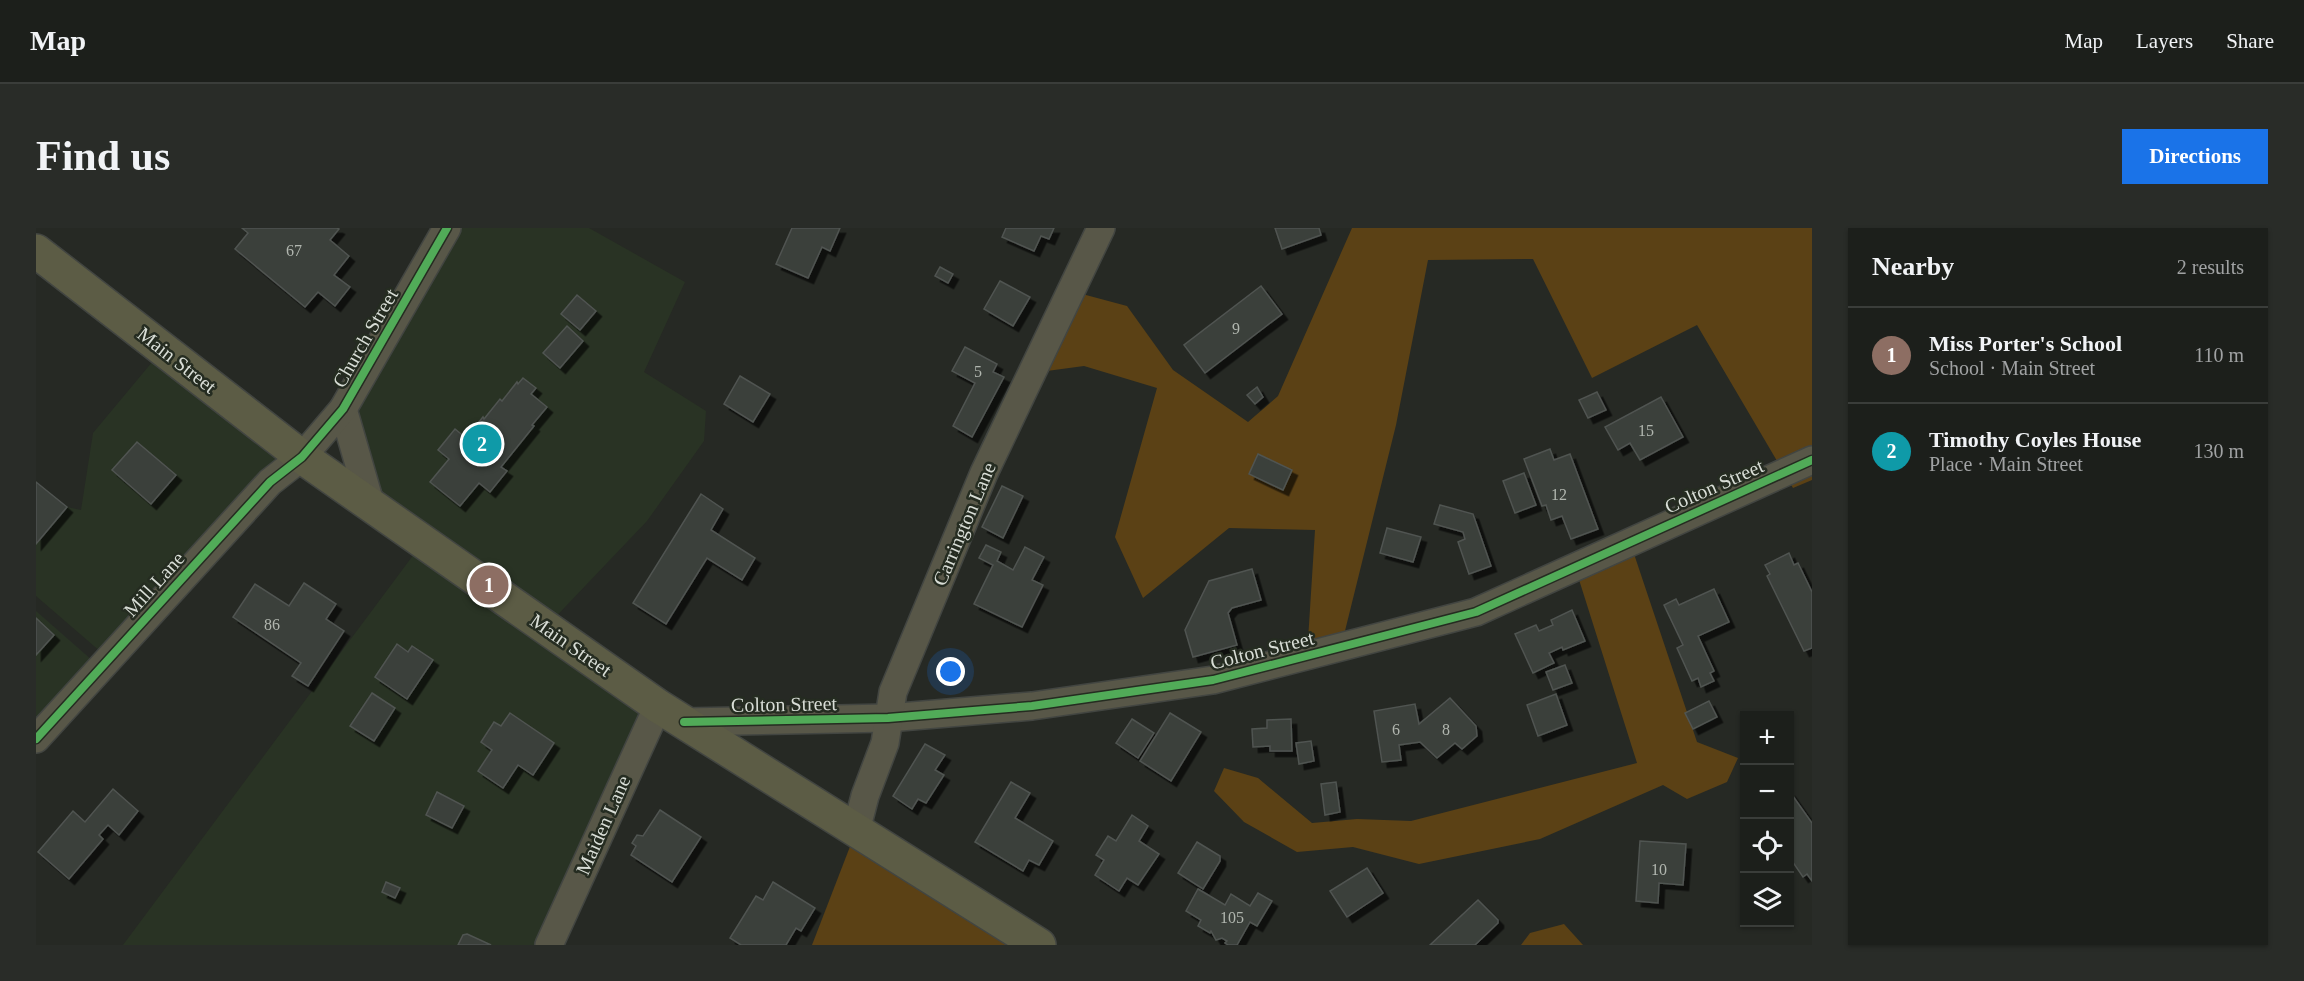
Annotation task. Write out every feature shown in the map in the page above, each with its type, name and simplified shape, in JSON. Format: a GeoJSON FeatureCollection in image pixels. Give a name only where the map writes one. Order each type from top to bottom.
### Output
{"type":"FeatureCollection","features":[{"type":"Feature","properties":{"kind":"highway","name":"Main Street"},"geometry":{"type":"LineString","coordinates":[[36,251],[302,456],[671,714],[1039,945]]}},
{"type":"Feature","properties":{"kind":"street","name":"Church Street"},"geometry":{"type":"LineString","coordinates":[[302,456],[343,409],[447,228]]}},
{"type":"Feature","properties":{"kind":"street","name":"Carrington Lane"},"geometry":{"type":"LineString","coordinates":[[856,831],[865,796],[885,743],[891,697],[984,473],[1101,228]]}},
{"type":"Feature","properties":{"kind":"street","name":"Church Street"},"geometry":{"type":"LineString","coordinates":[[343,409],[371,506]]}},
{"type":"Feature","properties":{"kind":"street","name":"Mill Lane"},"geometry":{"type":"LineString","coordinates":[[36,739],[270,482],[302,456]]}},
{"type":"Feature","properties":{"kind":"street","name":"Colton Street"},"geometry":{"type":"LineString","coordinates":[[671,714],[888,718],[1032,706],[1213,680],[1476,612],[1812,460]]}},
{"type":"Feature","properties":{"kind":"street","name":"Maiden Lane"},"geometry":{"type":"LineString","coordinates":[[549,945],[671,714]]}},
{"type":"Feature","properties":{"kind":"shaded area"},"geometry":{"type":"Polygon","coordinates":[[[447,228],[589,228],[685,282],[644,372],[706,411],[704,441],[647,521],[546,627],[658,706],[550,945],[123,945],[423,542],[371,506],[343,409],[447,228]]]}},
{"type":"Feature","properties":{"kind":"shaded area"},"geometry":{"type":"Polygon","coordinates":[[[1352,228],[1812,228],[1812,480],[1793,488],[1697,325],[1592,378],[1533,259],[1428,260],[1396,425],[1341,647],[1307,656],[1315,530],[1229,528],[1143,598],[1115,537],[1157,388],[1084,366],[1032,373],[1071,291],[1127,306],[1173,370],[1248,422],[1278,396],[1352,228]]]}},
{"type":"Feature","properties":{"kind":"shaded area"},"geometry":{"type":"Polygon","coordinates":[[[163,349],[302,457],[109,659],[36,596],[36,544],[67,507],[81,510],[93,433],[163,349]]]}},
{"type":"Feature","properties":{"kind":"shaded area"},"geometry":{"type":"Polygon","coordinates":[[[1630,542],[1697,742],[1738,758],[1727,782],[1687,799],[1663,785],[1540,839],[1419,864],[1353,847],[1297,852],[1244,822],[1214,791],[1224,768],[1258,778],[1312,823],[1357,819],[1411,821],[1637,763],[1575,567],[1630,542]]]}},
{"type":"Feature","properties":{"kind":"shaded area"},"geometry":{"type":"Polygon","coordinates":[[[36,611],[101,668],[36,739],[36,611]]]}},
{"type":"Feature","properties":{"kind":"shaded area"},"geometry":{"type":"Polygon","coordinates":[[[856,831],[1039,945],[812,945],[856,831]]]}},
{"type":"Feature","properties":{"kind":"shaded area"},"geometry":{"type":"Polygon","coordinates":[[[1564,924],[1583,945],[1521,945],[1530,933],[1564,924]]]}},
{"type":"Feature","properties":{"kind":"building"},"geometry":{"type":"Polygon","coordinates":[[[242,228],[339,229],[330,240],[349,256],[334,275],[350,287],[335,306],[318,292],[305,307],[235,249],[248,233],[242,228]]]}},
{"type":"Feature","properties":{"kind":"building"},"geometry":{"type":"Polygon","coordinates":[[[792,228],[840,228],[830,251],[822,247],[808,278],[776,264],[792,228]]]}},
{"type":"Feature","properties":{"kind":"building"},"geometry":{"type":"Polygon","coordinates":[[[1006,228],[1054,228],[1049,239],[1041,236],[1034,251],[1002,237],[1006,228]]]}},
{"type":"Feature","properties":{"kind":"building"},"geometry":{"type":"Polygon","coordinates":[[[1275,228],[1319,228],[1321,235],[1282,249],[1275,228]]]}},
{"type":"Feature","properties":{"kind":"building"},"geometry":{"type":"Polygon","coordinates":[[[940,267],[953,274],[948,283],[935,276],[940,267]]]}},
{"type":"Feature","properties":{"kind":"building"},"geometry":{"type":"Polygon","coordinates":[[[1000,281],[1030,297],[1013,326],[984,309],[1000,281]]]}},
{"type":"Feature","properties":{"kind":"building"},"geometry":{"type":"Polygon","coordinates":[[[1261,286],[1282,314],[1205,373],[1184,345],[1261,286]]]}},
{"type":"Feature","properties":{"kind":"building"},"geometry":{"type":"Polygon","coordinates":[[[577,295],[596,311],[580,330],[561,314],[577,295]]]}},
{"type":"Feature","properties":{"kind":"building"},"geometry":{"type":"Polygon","coordinates":[[[567,326],[583,341],[560,368],[543,353],[567,326]]]}},
{"type":"Feature","properties":{"kind":"building"},"geometry":{"type":"Polygon","coordinates":[[[965,347],[997,364],[993,372],[1004,377],[972,437],[953,426],[975,383],[952,371],[965,347]]]}},
{"type":"Feature","properties":{"kind":"building"},"geometry":{"type":"Polygon","coordinates":[[[740,376],[770,394],[753,422],[724,404],[740,376]]]}},
{"type":"Feature","properties":{"kind":"building"},"geometry":{"type":"Polygon","coordinates":[[[523,378],[536,388],[531,394],[547,407],[501,467],[507,471],[490,492],[479,483],[460,506],[430,482],[449,459],[438,450],[455,429],[466,438],[500,399],[502,401],[523,378]]]}},
{"type":"Feature","properties":{"kind":"building"},"geometry":{"type":"Polygon","coordinates":[[[1257,387],[1263,397],[1255,404],[1247,395],[1257,387]]]}},
{"type":"Feature","properties":{"kind":"building"},"geometry":{"type":"Polygon","coordinates":[[[1597,392],[1606,410],[1588,418],[1579,400],[1597,392]]]}},
{"type":"Feature","properties":{"kind":"building"},"geometry":{"type":"Polygon","coordinates":[[[1661,397],[1683,437],[1640,460],[1630,443],[1618,450],[1605,427],[1661,397]]]}},
{"type":"Feature","properties":{"kind":"building"},"geometry":{"type":"Polygon","coordinates":[[[137,442],[176,475],[151,504],[112,470],[137,442]]]}},
{"type":"Feature","properties":{"kind":"building"},"geometry":{"type":"Polygon","coordinates":[[[1550,449],[1554,460],[1570,454],[1598,529],[1571,539],[1562,516],[1551,520],[1546,505],[1542,506],[1524,459],[1550,449]]]}},
{"type":"Feature","properties":{"kind":"building"},"geometry":{"type":"Polygon","coordinates":[[[1258,454],[1292,470],[1283,490],[1249,474],[1258,454]]]}},
{"type":"Feature","properties":{"kind":"building"},"geometry":{"type":"Polygon","coordinates":[[[1524,473],[1536,505],[1515,513],[1503,481],[1524,473]]]}},
{"type":"Feature","properties":{"kind":"building"},"geometry":{"type":"Polygon","coordinates":[[[36,482],[67,507],[36,544],[36,482]]]}},
{"type":"Feature","properties":{"kind":"building"},"geometry":{"type":"Polygon","coordinates":[[[1002,486],[1023,496],[1003,538],[982,527],[1002,486]]]}},
{"type":"Feature","properties":{"kind":"building"},"geometry":{"type":"Polygon","coordinates":[[[701,494],[723,509],[711,530],[755,558],[742,580],[707,558],[666,624],[633,603],[701,494]]]}},
{"type":"Feature","properties":{"kind":"building"},"geometry":{"type":"Polygon","coordinates":[[[1440,505],[1473,514],[1491,566],[1469,574],[1458,542],[1465,539],[1463,532],[1434,524],[1440,505]]]}},
{"type":"Feature","properties":{"kind":"building"},"geometry":{"type":"Polygon","coordinates":[[[1387,528],[1421,537],[1413,562],[1380,553],[1387,528]]]}},
{"type":"Feature","properties":{"kind":"building"},"geometry":{"type":"Polygon","coordinates":[[[986,545],[1001,552],[997,561],[1013,570],[1025,547],[1044,557],[1032,580],[1043,585],[1022,627],[974,604],[993,565],[979,558],[986,545]]]}},
{"type":"Feature","properties":{"kind":"building"},"geometry":{"type":"Polygon","coordinates":[[[1789,553],[1794,565],[1798,563],[1812,592],[1812,648],[1804,651],[1767,576],[1770,574],[1765,565],[1789,553]]]}},
{"type":"Feature","properties":{"kind":"building"},"geometry":{"type":"Polygon","coordinates":[[[1252,569],[1261,600],[1232,608],[1228,613],[1237,645],[1193,657],[1185,630],[1209,581],[1252,569]]]}},
{"type":"Feature","properties":{"kind":"building"},"geometry":{"type":"Polygon","coordinates":[[[304,583],[336,604],[326,619],[344,631],[308,686],[292,676],[301,663],[233,617],[255,584],[289,606],[304,583]]]}},
{"type":"Feature","properties":{"kind":"building"},"geometry":{"type":"Polygon","coordinates":[[[1714,589],[1729,622],[1698,636],[1714,671],[1710,673],[1714,681],[1701,687],[1698,678],[1692,681],[1677,648],[1683,645],[1664,605],[1676,599],[1679,605],[1714,589]]]}},
{"type":"Feature","properties":{"kind":"building"},"geometry":{"type":"Polygon","coordinates":[[[1572,610],[1585,641],[1549,653],[1554,663],[1533,673],[1515,634],[1536,625],[1539,631],[1553,625],[1551,620],[1572,610]]]}},
{"type":"Feature","properties":{"kind":"building"},"geometry":{"type":"Polygon","coordinates":[[[36,618],[54,635],[36,655],[36,618]]]}},
{"type":"Feature","properties":{"kind":"building"},"geometry":{"type":"Polygon","coordinates":[[[397,644],[408,652],[412,646],[433,660],[407,699],[375,677],[397,644]]]}},
{"type":"Feature","properties":{"kind":"building"},"geometry":{"type":"Polygon","coordinates":[[[1565,665],[1572,683],[1553,690],[1546,672],[1565,665]]]}},
{"type":"Feature","properties":{"kind":"building"},"geometry":{"type":"Polygon","coordinates":[[[372,693],[395,708],[374,741],[350,726],[372,693]]]}},
{"type":"Feature","properties":{"kind":"building"},"geometry":{"type":"Polygon","coordinates":[[[1556,694],[1567,725],[1538,736],[1527,705],[1556,694]]]}},
{"type":"Feature","properties":{"kind":"building"},"geometry":{"type":"Polygon","coordinates":[[[1450,698],[1476,726],[1477,736],[1462,749],[1455,743],[1437,758],[1420,742],[1399,745],[1401,760],[1382,762],[1374,711],[1415,704],[1419,724],[1450,698]]]}},
{"type":"Feature","properties":{"kind":"building"},"geometry":{"type":"Polygon","coordinates":[[[1709,701],[1717,717],[1693,729],[1685,713],[1709,701]]]}},
{"type":"Feature","properties":{"kind":"building"},"geometry":{"type":"Polygon","coordinates":[[[510,713],[554,743],[533,775],[518,765],[503,788],[478,771],[492,750],[481,742],[494,722],[501,726],[510,713]]]}},
{"type":"Feature","properties":{"kind":"building"},"geometry":{"type":"Polygon","coordinates":[[[1170,713],[1201,732],[1171,781],[1140,761],[1170,713]]]}},
{"type":"Feature","properties":{"kind":"building"},"geometry":{"type":"Polygon","coordinates":[[[1132,719],[1154,733],[1138,758],[1116,743],[1132,719]]]}},
{"type":"Feature","properties":{"kind":"building"},"geometry":{"type":"Polygon","coordinates":[[[1291,719],[1292,751],[1270,751],[1270,746],[1253,747],[1252,729],[1267,728],[1267,720],[1291,719]]]}},
{"type":"Feature","properties":{"kind":"building"},"geometry":{"type":"Polygon","coordinates":[[[1311,741],[1314,761],[1299,764],[1296,743],[1311,741]]]}},
{"type":"Feature","properties":{"kind":"building"},"geometry":{"type":"Polygon","coordinates":[[[925,744],[945,755],[935,770],[944,775],[926,803],[918,799],[912,809],[893,796],[925,744]]]}},
{"type":"Feature","properties":{"kind":"building"},"geometry":{"type":"Polygon","coordinates":[[[1011,782],[1030,793],[1015,818],[1053,841],[1039,865],[1029,860],[1023,871],[975,842],[1011,782]]]}},
{"type":"Feature","properties":{"kind":"building"},"geometry":{"type":"Polygon","coordinates":[[[1336,782],[1340,812],[1325,815],[1321,784],[1336,782]]]}},
{"type":"Feature","properties":{"kind":"building"},"geometry":{"type":"Polygon","coordinates":[[[113,789],[138,811],[119,835],[108,825],[99,835],[103,839],[69,879],[38,852],[73,811],[85,822],[113,789]]]}},
{"type":"Feature","properties":{"kind":"building"},"geometry":{"type":"Polygon","coordinates":[[[437,792],[464,806],[452,828],[426,815],[437,792]]]}},
{"type":"Feature","properties":{"kind":"building"},"geometry":{"type":"Polygon","coordinates":[[[1794,798],[1812,823],[1812,881],[1807,874],[1803,877],[1794,864],[1794,798]]]}},
{"type":"Feature","properties":{"kind":"building"},"geometry":{"type":"Polygon","coordinates":[[[660,810],[701,837],[672,882],[631,855],[636,846],[632,843],[637,835],[643,836],[660,810]]]}},
{"type":"Feature","properties":{"kind":"building"},"geometry":{"type":"Polygon","coordinates":[[[1132,815],[1148,826],[1139,841],[1159,854],[1138,885],[1127,878],[1119,891],[1095,875],[1104,860],[1096,855],[1108,836],[1116,841],[1132,815]]]}},
{"type":"Feature","properties":{"kind":"building"},"geometry":{"type":"Polygon","coordinates":[[[1640,841],[1686,844],[1683,885],[1659,883],[1658,903],[1636,901],[1640,841]]]}},
{"type":"Feature","properties":{"kind":"building"},"geometry":{"type":"Polygon","coordinates":[[[1197,842],[1220,856],[1220,861],[1203,889],[1178,873],[1197,842]]]}},
{"type":"Feature","properties":{"kind":"building"},"geometry":{"type":"Polygon","coordinates":[[[1367,868],[1383,893],[1347,917],[1330,891],[1367,868]]]}},
{"type":"Feature","properties":{"kind":"building"},"geometry":{"type":"Polygon","coordinates":[[[386,882],[400,888],[395,898],[382,892],[386,882]]]}},
{"type":"Feature","properties":{"kind":"building"},"geometry":{"type":"Polygon","coordinates":[[[773,882],[815,908],[801,931],[796,928],[786,945],[741,945],[730,938],[756,896],[763,900],[773,882]]]}},
{"type":"Feature","properties":{"kind":"building"},"geometry":{"type":"Polygon","coordinates":[[[1198,889],[1225,905],[1231,894],[1250,906],[1258,893],[1272,901],[1257,926],[1250,922],[1237,945],[1228,945],[1225,943],[1227,941],[1222,938],[1216,940],[1211,931],[1210,933],[1198,926],[1201,920],[1186,911],[1198,889]]]}},
{"type":"Feature","properties":{"kind":"building"},"geometry":{"type":"Polygon","coordinates":[[[1478,900],[1498,920],[1498,923],[1475,945],[1430,945],[1478,900]]]}},
{"type":"Feature","properties":{"kind":"building"},"geometry":{"type":"Polygon","coordinates":[[[467,934],[491,945],[458,945],[463,935],[467,934]]]}},
{"type":"Feature","properties":{"kind":"cycle path"},"geometry":{"type":"LineString","coordinates":[[36,739],[270,482],[302,457],[343,409],[447,228]]}},
{"type":"Feature","properties":{"kind":"cycle path"},"geometry":{"type":"LineString","coordinates":[[684,722],[888,718],[1032,706],[1213,680],[1476,612],[1812,460]]}},
{"type":"Feature","properties":{"kind":"place","name":"Timothy Coyles House"},"geometry":{"type":"Point","coordinates":[482,444]}},
{"type":"Feature","properties":{"kind":"place","name":"Miss Porter's School"},"geometry":{"type":"Point","coordinates":[489,585]}}]}
